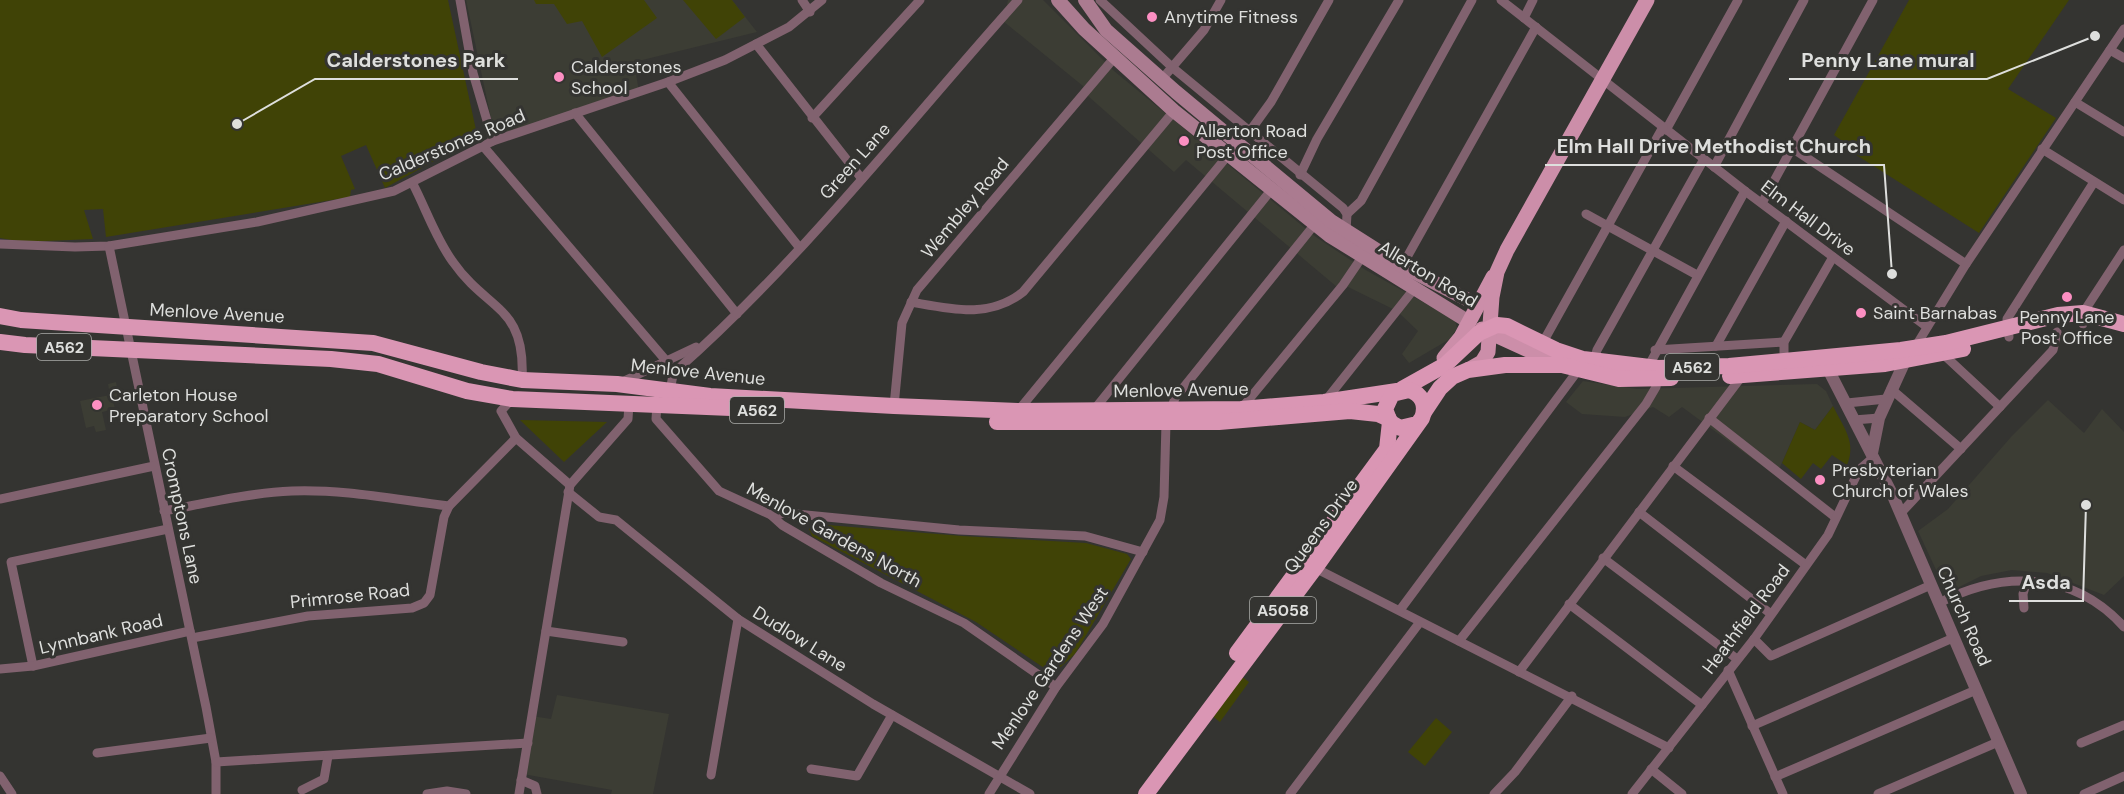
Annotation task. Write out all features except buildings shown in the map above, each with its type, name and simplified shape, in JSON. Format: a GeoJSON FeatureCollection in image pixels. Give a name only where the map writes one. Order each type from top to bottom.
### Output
{"type":"FeatureCollection","features":[{"type":"Feature","properties":{"kind":"highway","name":"Menlove Avenue"},"geometry":{"type":"LineString","coordinates":[[0,315],[21,320],[373,343],[481,372],[522,380],[613,384],[671,383],[710,396],[894,406],[1018,411],[1093,411],[1270,420],[1350,411],[1371,412],[1390,420]]}},
{"type":"Feature","properties":{"kind":"highway","name":"A562"},"geometry":{"type":"LineString","coordinates":[[2083,319],[2124,336]]}},
{"type":"Feature","properties":{"kind":"highway","name":"A562"},"geometry":{"type":"LineString","coordinates":[[1899,359],[2008,332],[2083,319],[2124,324]]}},
{"type":"Feature","properties":{"kind":"highway","name":"A562"},"geometry":{"type":"LineString","coordinates":[[1400,390],[1456,357],[1486,322]]}},
{"type":"Feature","properties":{"kind":"highway","name":"Allerton Road"},"geometry":{"type":"LineString","coordinates":[[1486,322],[1594,361],[1655,371],[1742,376],[1828,363],[1899,359]]}},
{"type":"Feature","properties":{"kind":"highway","name":"A562"},"geometry":{"type":"LineString","coordinates":[[1899,359],[1944,355],[2008,332]]}},
{"type":"Feature","properties":{"kind":"highway","name":"Menlove Avenue"},"geometry":{"type":"LineString","coordinates":[[0,342],[278,354],[378,364],[467,391],[512,399],[657,404],[1023,423],[1169,416],[1324,402],[1400,390]]}},
{"type":"Feature","properties":{"kind":"highway","name":"Allerton Road"},"geometry":{"type":"LineString","coordinates":[[1562,365],[1619,379],[1655,371],[1784,360],[1860,366],[1899,359]]}},
{"type":"Feature","properties":{"kind":"highway","name":"A562"},"geometry":{"type":"LineString","coordinates":[[1390,420],[1400,428],[1421,418],[1440,388],[1452,377],[1468,370],[1504,365],[1562,365]]}},
{"type":"Feature","properties":{"kind":"highway"},"geometry":{"type":"LineString","coordinates":[[657,404],[671,383]]}},
{"type":"Feature","properties":{"kind":"highway"},"geometry":{"type":"LineString","coordinates":[[608,404],[613,384]]}},
{"type":"Feature","properties":{"kind":"highway"},"geometry":{"type":"LineString","coordinates":[[1390,420],[1386,403],[1400,390],[1419,395],[1421,418]]}},
{"type":"Feature","properties":{"kind":"highway","name":"Queens Drive"},"geometry":{"type":"LineString","coordinates":[[1146,794],[1315,568],[1421,418]]}},
{"type":"Feature","properties":{"kind":"highway","name":"Queens Drive"},"geometry":{"type":"LineString","coordinates":[[1135,794],[1387,449],[1390,420]]}},
{"type":"Feature","properties":{"kind":"main road","name":"Allerton Road"},"geometry":{"type":"LineString","coordinates":[[1058,0],[1084,29],[1174,111],[1315,224],[1414,289],[1486,322],[1562,365]]}},
{"type":"Feature","properties":{"kind":"main road","name":"Allerton Road"},"geometry":{"type":"LineString","coordinates":[[1085,0],[1106,30],[1346,231],[1408,270],[1459,296],[1486,322]]}},
{"type":"Feature","properties":{"kind":"main road"},"geometry":{"type":"LineString","coordinates":[[1459,296],[1472,295],[1492,278],[1647,0]]}},
{"type":"Feature","properties":{"kind":"main road"},"geometry":{"type":"LineString","coordinates":[[1408,270],[1486,322]]}},
{"type":"Feature","properties":{"kind":"main road"},"geometry":{"type":"LineString","coordinates":[[1468,370],[1485,357],[1486,322],[1492,278]]}},
{"type":"Feature","properties":{"kind":"street"},"geometry":{"type":"LineString","coordinates":[[460,0],[473,73],[493,141]]}},
{"type":"Feature","properties":{"kind":"street"},"geometry":{"type":"LineString","coordinates":[[802,0],[810,12]]}},
{"type":"Feature","properties":{"kind":"street","name":"Calderstones Road"},"geometry":{"type":"LineString","coordinates":[[0,244],[75,248],[109,246],[257,222],[394,191],[413,184],[493,141],[668,82],[756,44],[789,27],[822,0]]}},
{"type":"Feature","properties":{"kind":"street"},"geometry":{"type":"LineString","coordinates":[[812,118],[920,0]]}},
{"type":"Feature","properties":{"kind":"street","name":"Green Lane"},"geometry":{"type":"LineString","coordinates":[[671,383],[862,179],[1018,0]]}},
{"type":"Feature","properties":{"kind":"street"},"geometry":{"type":"LineString","coordinates":[[1100,0],[1173,68],[1347,213]]}},
{"type":"Feature","properties":{"kind":"street"},"geometry":{"type":"LineString","coordinates":[[1162,79],[1203,30],[1221,0]]}},
{"type":"Feature","properties":{"kind":"street"},"geometry":{"type":"LineString","coordinates":[[1250,131],[1271,102],[1329,0]]}},
{"type":"Feature","properties":{"kind":"street"},"geometry":{"type":"LineString","coordinates":[[1300,175],[1317,139],[1399,0]]}},
{"type":"Feature","properties":{"kind":"street"},"geometry":{"type":"LineString","coordinates":[[1346,231],[1347,213],[1361,201],[1472,0]]}},
{"type":"Feature","properties":{"kind":"street","name":"Elm Hall Drive"},"geometry":{"type":"LineString","coordinates":[[1501,0],[1745,191],[1927,327]]}},
{"type":"Feature","properties":{"kind":"street"},"geometry":{"type":"LineString","coordinates":[[1524,18],[1533,0]]}},
{"type":"Feature","properties":{"kind":"street"},"geometry":{"type":"LineString","coordinates":[[1542,344],[1738,0]]}},
{"type":"Feature","properties":{"kind":"street"},"geometry":{"type":"LineString","coordinates":[[1714,166],[1804,0]]}},
{"type":"Feature","properties":{"kind":"street"},"geometry":{"type":"LineString","coordinates":[[1762,203],[1869,1]]}},
{"type":"Feature","properties":{"kind":"street"},"geometry":{"type":"LineString","coordinates":[[1408,270],[1536,27]]}},
{"type":"Feature","properties":{"kind":"street"},"geometry":{"type":"LineString","coordinates":[[1873,455],[1879,418],[1899,359],[1927,327],[1966,264],[2124,28]]}},
{"type":"Feature","properties":{"kind":"street"},"geometry":{"type":"LineString","coordinates":[[756,44],[862,179]]}},
{"type":"Feature","properties":{"kind":"street"},"geometry":{"type":"LineString","coordinates":[[2110,50],[2124,58]]}},
{"type":"Feature","properties":{"kind":"street","name":"Wembley Road"},"geometry":{"type":"LineString","coordinates":[[894,406],[902,323],[911,302],[934,269],[1115,57]]}},
{"type":"Feature","properties":{"kind":"street"},"geometry":{"type":"LineString","coordinates":[[668,82],[799,247]]}},
{"type":"Feature","properties":{"kind":"street"},"geometry":{"type":"LineString","coordinates":[[2075,102],[2124,132]]}},
{"type":"Feature","properties":{"kind":"street"},"geometry":{"type":"LineString","coordinates":[[911,302],[963,309],[990,309],[1008,304],[1023,292],[1174,111]]}},
{"type":"Feature","properties":{"kind":"street"},"geometry":{"type":"LineString","coordinates":[[575,113],[737,314]]}},
{"type":"Feature","properties":{"kind":"street"},"geometry":{"type":"LineString","coordinates":[[483,146],[668,363],[671,383]]}},
{"type":"Feature","properties":{"kind":"street"},"geometry":{"type":"LineString","coordinates":[[1792,148],[1966,264]]}},
{"type":"Feature","properties":{"kind":"street"},"geometry":{"type":"LineString","coordinates":[[2042,149],[2124,201]]}},
{"type":"Feature","properties":{"kind":"street"},"geometry":{"type":"LineString","coordinates":[[1018,411],[1229,154]]}},
{"type":"Feature","properties":{"kind":"street"},"geometry":{"type":"LineString","coordinates":[[1594,361],[1704,159]]}},
{"type":"Feature","properties":{"kind":"street"},"geometry":{"type":"LineString","coordinates":[[2008,332],[2007,319],[2094,182]]}},
{"type":"Feature","properties":{"kind":"street"},"geometry":{"type":"LineString","coordinates":[[413,184],[453,262],[483,295],[508,316],[518,333],[523,359],[522,380]]}},
{"type":"Feature","properties":{"kind":"street"},"geometry":{"type":"LineString","coordinates":[[1093,411],[1272,189]]}},
{"type":"Feature","properties":{"kind":"street"},"geometry":{"type":"LineString","coordinates":[[1460,641],[1646,404],[1656,387],[1655,350],[1745,191]]}},
{"type":"Feature","properties":{"kind":"street"},"geometry":{"type":"LineString","coordinates":[[1586,214],[1697,275]]}},
{"type":"Feature","properties":{"kind":"street"},"geometry":{"type":"LineString","coordinates":[[1716,346],[1786,221]]}},
{"type":"Feature","properties":{"kind":"street"},"geometry":{"type":"LineString","coordinates":[[1169,416],[1175,399],[1315,224]]}},
{"type":"Feature","properties":{"kind":"street","name":"Cromptons Lane"},"geometry":{"type":"LineString","coordinates":[[109,246],[216,762],[216,794]]}},
{"type":"Feature","properties":{"kind":"street"},"geometry":{"type":"LineString","coordinates":[[2083,319],[2124,250]]}},
{"type":"Feature","properties":{"kind":"street"},"geometry":{"type":"LineString","coordinates":[[1241,409],[1343,285],[1362,257]]}},
{"type":"Feature","properties":{"kind":"street"},"geometry":{"type":"LineString","coordinates":[[1784,360],[1784,342],[1833,257]]}},
{"type":"Feature","properties":{"kind":"street"},"geometry":{"type":"LineString","coordinates":[[1324,402],[1414,289]]}},
{"type":"Feature","properties":{"kind":"street"},"geometry":{"type":"LineString","coordinates":[[1900,514],[2053,350],[2057,332]]}},
{"type":"Feature","properties":{"kind":"street","name":"Green Lane"},"geometry":{"type":"LineString","coordinates":[[613,384],[668,363],[712,339]]}},
{"type":"Feature","properties":{"kind":"street"},"geometry":{"type":"LineString","coordinates":[[1655,350],[1784,342]]}},
{"type":"Feature","properties":{"kind":"street"},"geometry":{"type":"LineString","coordinates":[[1944,355],[2000,407]]}},
{"type":"Feature","properties":{"kind":"street","name":"Church Road"},"geometry":{"type":"LineString","coordinates":[[1828,363],[1867,449],[1873,455],[1900,514],[2020,794]]}},
{"type":"Feature","properties":{"kind":"street"},"geometry":{"type":"LineString","coordinates":[[1400,610],[1579,369]]}},
{"type":"Feature","properties":{"kind":"street"},"geometry":{"type":"LineString","coordinates":[[1520,672],[1603,558],[1742,376]]}},
{"type":"Feature","properties":{"kind":"street"},"geometry":{"type":"LineString","coordinates":[[1847,403],[1888,394],[1961,449]]}},
{"type":"Feature","properties":{"kind":"street","name":"Dudlow Lane"},"geometry":{"type":"LineString","coordinates":[[512,399],[501,411],[516,438],[599,517],[616,520],[738,618],[892,715],[1030,794]]}},
{"type":"Feature","properties":{"kind":"street"},"geometry":{"type":"LineString","coordinates":[[519,794],[569,489],[628,419],[629,404]]}},
{"type":"Feature","properties":{"kind":"street","name":"Menlove Gardens North"},"geometry":{"type":"LineString","coordinates":[[657,404],[656,419],[719,491],[771,515],[782,525],[881,583],[964,623],[1056,687]]}},
{"type":"Feature","properties":{"kind":"street","name":"Menlove Gardens West"},"geometry":{"type":"LineString","coordinates":[[989,794],[998,776],[1056,687],[1103,624],[1160,520],[1164,497],[1169,416]]}},
{"type":"Feature","properties":{"kind":"street"},"geometry":{"type":"LineString","coordinates":[[1709,418],[1835,517]]}},
{"type":"Feature","properties":{"kind":"street"},"geometry":{"type":"LineString","coordinates":[[1854,420],[1879,418]]}},
{"type":"Feature","properties":{"kind":"street","name":"Primrose Road"},"geometry":{"type":"LineString","coordinates":[[191,635],[308,616],[412,608],[424,603],[430,595],[444,517],[449,506],[516,438]]}},
{"type":"Feature","properties":{"kind":"street","name":"Heathfield Road"},"geometry":{"type":"LineString","coordinates":[[1632,794],[1754,639],[1828,536],[1859,470],[1873,455]]}},
{"type":"Feature","properties":{"kind":"street"},"geometry":{"type":"LineString","coordinates":[[0,499],[154,466]]}},
{"type":"Feature","properties":{"kind":"street"},"geometry":{"type":"LineString","coordinates":[[1673,466],[1806,565]]}},
{"type":"Feature","properties":{"kind":"street"},"geometry":{"type":"LineString","coordinates":[[164,511],[255,494],[295,491],[340,492],[449,506]]}},
{"type":"Feature","properties":{"kind":"street"},"geometry":{"type":"LineString","coordinates":[[1639,512],[1771,614]]}},
{"type":"Feature","properties":{"kind":"street"},"geometry":{"type":"LineString","coordinates":[[771,515],[786,513],[959,530],[1085,536],[1143,552]]}},
{"type":"Feature","properties":{"kind":"street","name":"Lynnbank Road"},"geometry":{"type":"LineString","coordinates":[[168,529],[11,562],[33,666],[191,635]]}},
{"type":"Feature","properties":{"kind":"street"},"geometry":{"type":"LineString","coordinates":[[1603,558],[1737,659]]}},
{"type":"Feature","properties":{"kind":"street"},"geometry":{"type":"LineString","coordinates":[[1315,568],[1669,747]]}},
{"type":"Feature","properties":{"kind":"street"},"geometry":{"type":"LineString","coordinates":[[2025,609],[2023,594],[2027,580]]}},
{"type":"Feature","properties":{"kind":"street"},"geometry":{"type":"LineString","coordinates":[[1939,603],[1999,581],[2027,580],[2055,584],[2076,592],[2123,622]]}},
{"type":"Feature","properties":{"kind":"street"},"geometry":{"type":"LineString","coordinates":[[1754,639],[1771,656],[1931,585]]}},
{"type":"Feature","properties":{"kind":"street"},"geometry":{"type":"LineString","coordinates":[[1569,604],[1702,705]]}},
{"type":"Feature","properties":{"kind":"street"},"geometry":{"type":"LineString","coordinates":[[711,775],[738,618]]}},
{"type":"Feature","properties":{"kind":"street"},"geometry":{"type":"LineString","coordinates":[[1290,794],[1420,622]]}},
{"type":"Feature","properties":{"kind":"street"},"geometry":{"type":"LineString","coordinates":[[546,631],[623,642]]}},
{"type":"Feature","properties":{"kind":"street"},"geometry":{"type":"LineString","coordinates":[[1752,726],[1953,638]]}},
{"type":"Feature","properties":{"kind":"street"},"geometry":{"type":"LineString","coordinates":[[0,669],[33,666]]}},
{"type":"Feature","properties":{"kind":"street"},"geometry":{"type":"LineString","coordinates":[[1728,670],[1783,794]]}},
{"type":"Feature","properties":{"kind":"street"},"geometry":{"type":"LineString","coordinates":[[1775,777],[1976,690]]}},
{"type":"Feature","properties":{"kind":"street"},"geometry":{"type":"LineString","coordinates":[[1494,794],[1572,696]]}},
{"type":"Feature","properties":{"kind":"street"},"geometry":{"type":"LineString","coordinates":[[811,769],[857,776],[892,715]]}},
{"type":"Feature","properties":{"kind":"street"},"geometry":{"type":"LineString","coordinates":[[2081,743],[2124,724]]}},
{"type":"Feature","properties":{"kind":"street"},"geometry":{"type":"LineString","coordinates":[[97,753],[211,738]]}},
{"type":"Feature","properties":{"kind":"street"},"geometry":{"type":"LineString","coordinates":[[1878,794],[1998,742]]}},
{"type":"Feature","properties":{"kind":"street"},"geometry":{"type":"LineString","coordinates":[[216,762],[528,743]]}},
{"type":"Feature","properties":{"kind":"street"},"geometry":{"type":"LineString","coordinates":[[302,790],[324,779],[328,756]]}},
{"type":"Feature","properties":{"kind":"street"},"geometry":{"type":"LineString","coordinates":[[1652,769],[1682,794]]}},
{"type":"Feature","properties":{"kind":"street"},"geometry":{"type":"LineString","coordinates":[[0,776],[12,794]]}},
{"type":"Feature","properties":{"kind":"street"},"geometry":{"type":"LineString","coordinates":[[2084,794],[2124,776]]}},
{"type":"Feature","properties":{"kind":"street"},"geometry":{"type":"LineString","coordinates":[[521,780],[535,786],[537,794]]}},
{"type":"Feature","properties":{"kind":"street"},"geometry":{"type":"LineString","coordinates":[[427,794],[447,791],[466,794]]}},
{"type":"Feature","properties":{"kind":"shaded area"},"geometry":{"type":"Polygon","coordinates":[[[0,0],[448,0],[476,130],[445,155],[385,188],[366,145],[341,156],[355,189],[351,190],[350,197],[106,237],[103,209],[84,210],[93,239],[23,242],[0,238],[0,0]]]}},
{"type":"Feature","properties":{"kind":"shaded area","name":"Calderstones School"},"geometry":{"type":"Polygon","coordinates":[[[466,0],[732,0],[757,32],[634,62],[639,92],[495,137],[466,0]]]}},
{"type":"Feature","properties":{"kind":"shaded area"},"geometry":{"type":"Polygon","coordinates":[[[534,0],[644,0],[657,18],[602,57],[582,21],[567,24],[554,4],[536,4],[534,0]]]}},
{"type":"Feature","properties":{"kind":"shaded area"},"geometry":{"type":"Polygon","coordinates":[[[683,0],[732,0],[745,17],[716,39],[683,0]]]}},
{"type":"Feature","properties":{"kind":"shaded area"},"geometry":{"type":"Polygon","coordinates":[[[1008,0],[1043,0],[1114,71],[1316,237],[1364,269],[1455,320],[1457,328],[1450,339],[1409,363],[1402,354],[1418,331],[1397,311],[1342,284],[1337,287],[1186,160],[1174,172],[1088,96],[1083,86],[1003,21],[1008,0]]]}},
{"type":"Feature","properties":{"kind":"shaded area"},"geometry":{"type":"Polygon","coordinates":[[[1909,0],[2069,0],[2008,89],[2056,118],[1979,233],[1839,144],[1841,140],[1834,135],[1909,0]]]}},
{"type":"Feature","properties":{"kind":"shaded area"},"geometry":{"type":"Polygon","coordinates":[[[1583,381],[1637,389],[1817,384],[1826,391],[1833,406],[1815,430],[1800,422],[1776,476],[1682,407],[1669,417],[1653,407],[1625,417],[1582,414],[1566,402],[1583,381]]]}},
{"type":"Feature","properties":{"kind":"shaded area","name":"Carleton House Preparatory School"},"geometry":{"type":"Polygon","coordinates":[[[116,382],[119,398],[113,400],[115,409],[102,412],[106,430],[96,432],[94,426],[86,428],[80,401],[110,395],[108,384],[116,382]]]}},
{"type":"Feature","properties":{"kind":"shaded area"},"geometry":{"type":"Polygon","coordinates":[[[2048,400],[2084,433],[2102,409],[2124,432],[2124,576],[2104,595],[2047,573],[2012,570],[1981,576],[1955,589],[1944,587],[1918,531],[1948,509],[2011,437],[2048,400]]]}},
{"type":"Feature","properties":{"kind":"shaded area"},"geometry":{"type":"Polygon","coordinates":[[[1833,406],[1850,442],[1850,457],[1847,465],[1832,455],[1821,469],[1813,463],[1801,479],[1782,463],[1800,422],[1815,430],[1833,406]]]}},
{"type":"Feature","properties":{"kind":"shaded area"},"geometry":{"type":"Polygon","coordinates":[[[520,420],[607,422],[564,462],[520,420]]]}},
{"type":"Feature","properties":{"kind":"shaded area"},"geometry":{"type":"Polygon","coordinates":[[[815,524],[1086,543],[1127,554],[1131,559],[1075,654],[1053,674],[976,622],[812,536],[809,529],[815,524]]]}},
{"type":"Feature","properties":{"kind":"shaded area"},"geometry":{"type":"Polygon","coordinates":[[[1241,676],[1249,682],[1220,722],[1211,715],[1241,676]]]}},
{"type":"Feature","properties":{"kind":"shaded area"},"geometry":{"type":"Polygon","coordinates":[[[557,695],[669,714],[653,794],[611,794],[612,790],[523,774],[532,716],[551,719],[557,695]]]}},
{"type":"Feature","properties":{"kind":"shaded area"},"geometry":{"type":"Polygon","coordinates":[[[1436,718],[1452,732],[1425,766],[1408,752],[1436,718]]]}},
{"type":"Feature","properties":{"kind":"place","name":"Anytime Fitness"},"geometry":{"type":"Point","coordinates":[1152,17]}},
{"type":"Feature","properties":{"kind":"place","name":"Penny Lane mural"},"geometry":{"type":"Point","coordinates":[2095,36]}},
{"type":"Feature","properties":{"kind":"place","name":"Calderstones School"},"geometry":{"type":"Point","coordinates":[559,77]}},
{"type":"Feature","properties":{"kind":"place","name":"Calderstones Park"},"geometry":{"type":"Point","coordinates":[237,124]}},
{"type":"Feature","properties":{"kind":"place","name":"Allerton Road Post Office"},"geometry":{"type":"Point","coordinates":[1184,141]}},
{"type":"Feature","properties":{"kind":"place","name":"Elm Hall Drive Methodist Church"},"geometry":{"type":"Point","coordinates":[1892,274]}},
{"type":"Feature","properties":{"kind":"place","name":"Penny Lane Post Office"},"geometry":{"type":"Point","coordinates":[2067,297]}},
{"type":"Feature","properties":{"kind":"place","name":"Saint Barnabas"},"geometry":{"type":"Point","coordinates":[1861,313]}},
{"type":"Feature","properties":{"kind":"place","name":"Carleton House Preparatory School"},"geometry":{"type":"Point","coordinates":[97,405]}},
{"type":"Feature","properties":{"kind":"place","name":"Presbyterian Church of Wales"},"geometry":{"type":"Point","coordinates":[1820,480]}},
{"type":"Feature","properties":{"kind":"place","name":"Asda"},"geometry":{"type":"Point","coordinates":[2086,505]}}]}
